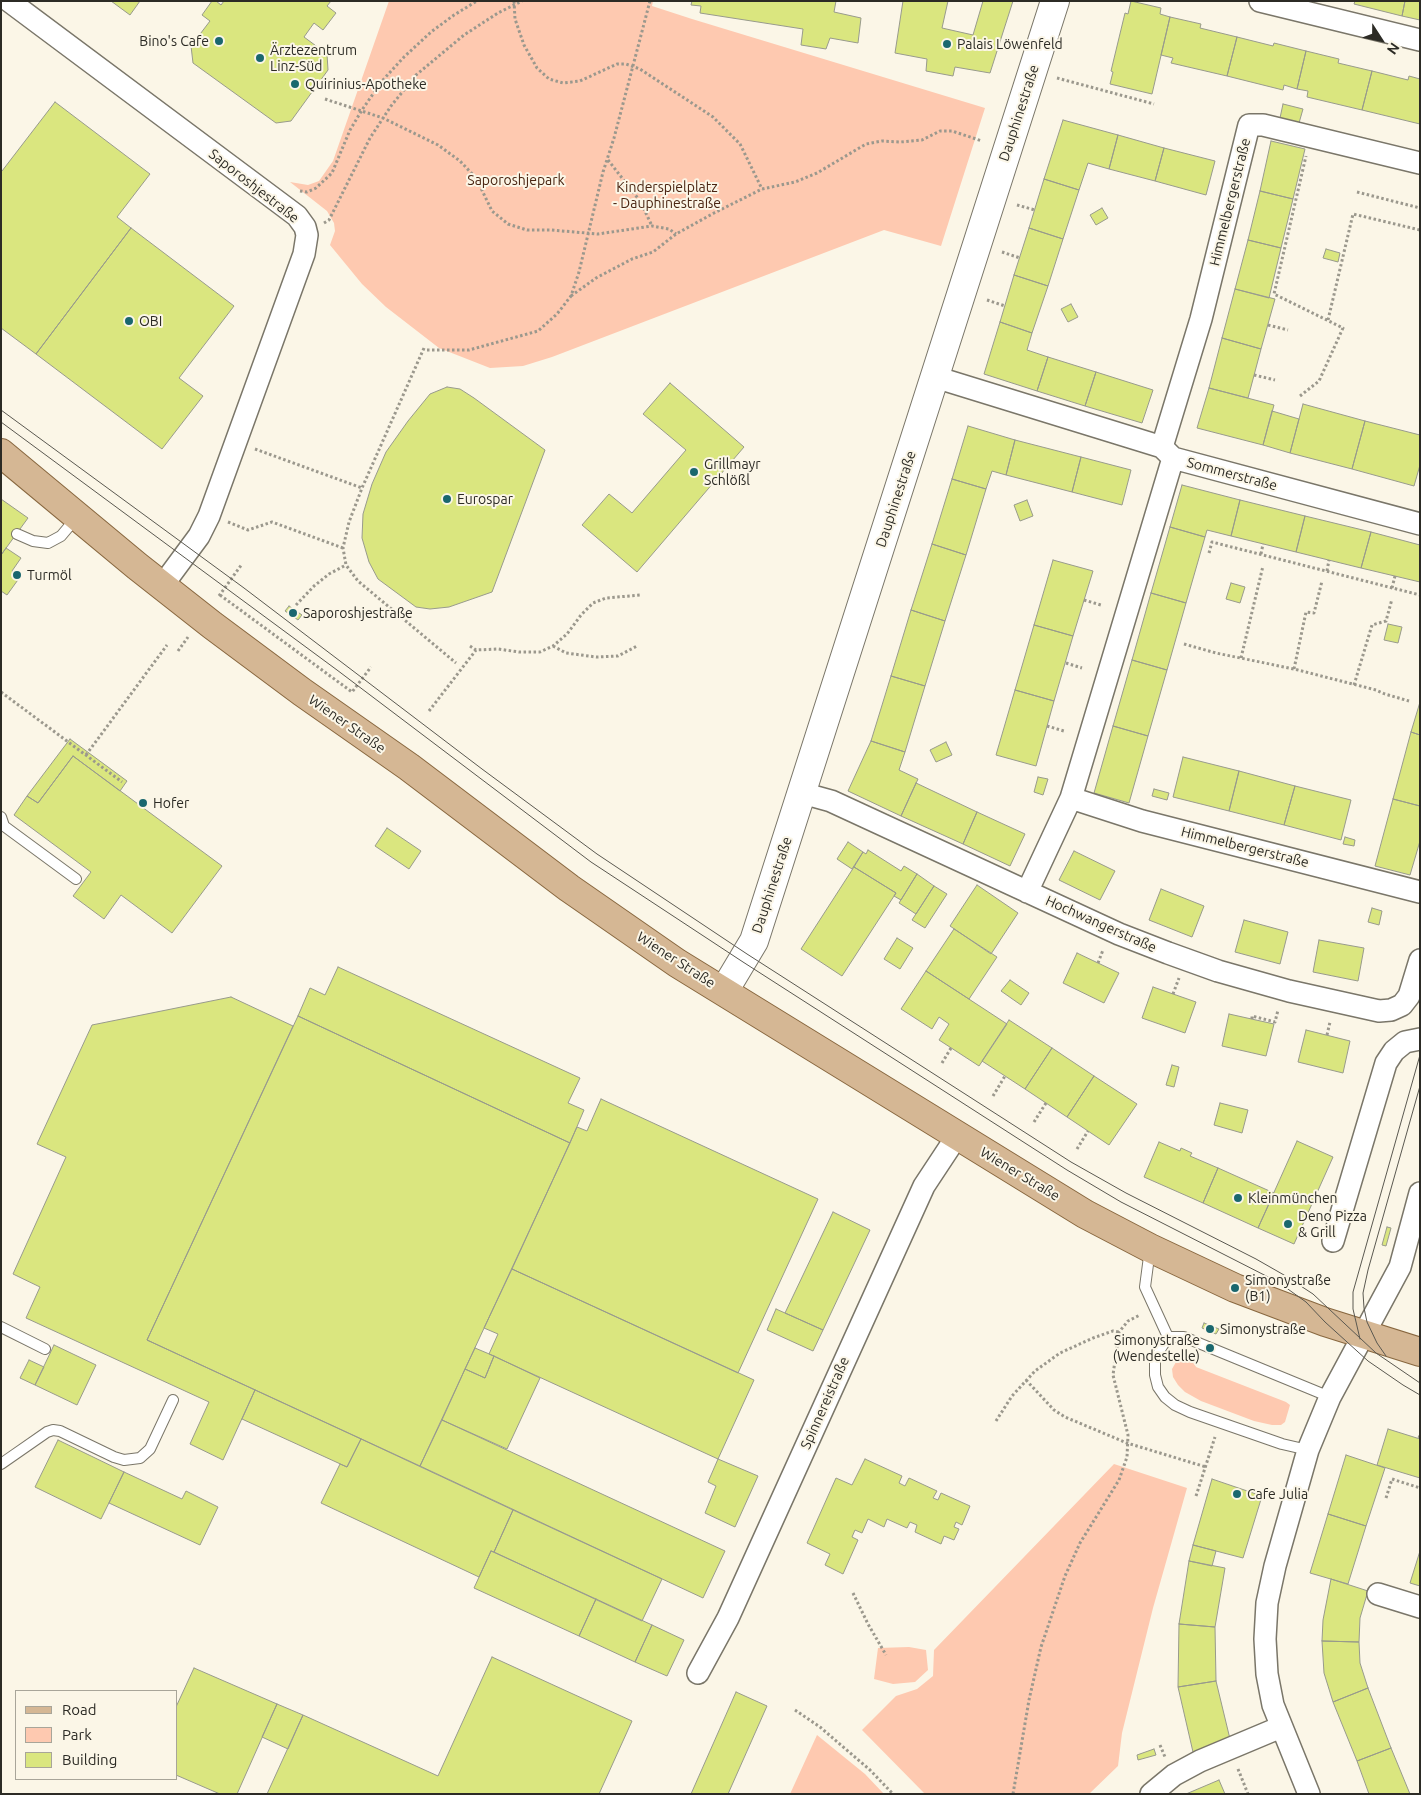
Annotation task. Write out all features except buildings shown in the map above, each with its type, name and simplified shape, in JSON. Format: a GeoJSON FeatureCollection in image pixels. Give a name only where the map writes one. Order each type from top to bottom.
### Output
{"type":"FeatureCollection","features":[{"type":"Feature","properties":{"kind":"main road","name":"Dauphinestraße"},"geometry":{"type":"LineString","coordinates":[[724,992],[754,941],[1055,1]]}},
{"type":"Feature","properties":{"kind":"main road","name":"Wiener Straße"},"geometry":{"type":"LineString","coordinates":[[1,454],[162,586],[302,692],[409,767],[569,888],[677,963],[1085,1214],[1150,1248],[1235,1288],[1325,1322],[1420,1352]]}},
{"type":"Feature","properties":{"kind":"street","name":"Saporoshjestraße"},"geometry":{"type":"LineString","coordinates":[[9,1],[297,216],[305,227],[307,235],[304,254],[208,516],[199,536],[162,586]]}},
{"type":"Feature","properties":{"kind":"street"},"geometry":{"type":"LineString","coordinates":[[1260,1],[1286,4],[1420,40]]}},
{"type":"Feature","properties":{"kind":"street","name":"Himmelbergerstraße"},"geometry":{"type":"LineString","coordinates":[[1027,892],[1071,798],[1168,452],[1249,125],[1263,125],[1420,163]]}},
{"type":"Feature","properties":{"kind":"street","name":"Sommerstraße"},"geometry":{"type":"LineString","coordinates":[[934,377],[1168,452],[1420,524]]}},
{"type":"Feature","properties":{"kind":"street","name":"Hochwangerstraße"},"geometry":{"type":"LineString","coordinates":[[802,792],[831,801],[1119,934],[1218,971],[1289,991],[1379,1011],[1391,1010],[1402,1005],[1409,996],[1420,960]]}},
{"type":"Feature","properties":{"kind":"street","name":"Himmelbergerstraße"},"geometry":{"type":"LineString","coordinates":[[1071,798],[1142,821],[1420,892]]}},
{"type":"Feature","properties":{"kind":"street"},"geometry":{"type":"LineString","coordinates":[[1333,1241],[1386,1063],[1394,1051],[1405,1042],[1420,1039]]}},
{"type":"Feature","properties":{"kind":"street","name":"Spinnereistraße"},"geometry":{"type":"LineString","coordinates":[[698,1673],[728,1618],[924,1186],[957,1136]]}},
{"type":"Feature","properties":{"kind":"street"},"geometry":{"type":"LineString","coordinates":[[1309,1794],[1273,1705],[1267,1674],[1265,1639],[1267,1603],[1275,1566],[1308,1450],[1330,1397],[1400,1267],[1420,1194]]}},
{"type":"Feature","properties":{"kind":"street"},"geometry":{"type":"LineString","coordinates":[[1378,1594],[1420,1607]]}},
{"type":"Feature","properties":{"kind":"street"},"geometry":{"type":"LineString","coordinates":[[1151,1794],[1174,1775],[1200,1761],[1281,1727]]}},
{"type":"Feature","properties":{"kind":"lane"},"geometry":{"type":"LineString","coordinates":[[17,534],[33,541],[48,543],[61,536],[77,516]]}},
{"type":"Feature","properties":{"kind":"lane"},"geometry":{"type":"LineString","coordinates":[[1,818],[4,826],[76,879]]}},
{"type":"Feature","properties":{"kind":"lane"},"geometry":{"type":"LineString","coordinates":[[1150,1248],[1145,1287],[1168,1337]]}},
{"type":"Feature","properties":{"kind":"lane"},"geometry":{"type":"LineString","coordinates":[[1,1328],[45,1349]]}},
{"type":"Feature","properties":{"kind":"lane"},"geometry":{"type":"LineString","coordinates":[[1168,1337],[1184,1337],[1330,1397]]}},
{"type":"Feature","properties":{"kind":"lane"},"geometry":{"type":"LineString","coordinates":[[1168,1337],[1160,1348],[1155,1361],[1155,1375],[1158,1387],[1165,1397],[1175,1405],[1190,1412],[1282,1444],[1308,1450]]}},
{"type":"Feature","properties":{"kind":"lane"},"geometry":{"type":"LineString","coordinates":[[1,1464],[47,1432],[53,1430],[60,1431],[114,1457],[124,1460],[140,1458],[150,1449],[173,1400]]}},
{"type":"Feature","properties":{"kind":"path"},"geometry":{"type":"LineString","coordinates":[[293,190],[307,192],[316,188],[332,174],[350,130],[382,81],[431,32],[454,15],[478,1]]}},
{"type":"Feature","properties":{"kind":"path"},"geometry":{"type":"LineString","coordinates":[[307,235],[329,220],[370,138],[416,75],[471,31],[514,3],[522,1]]}},
{"type":"Feature","properties":{"kind":"path"},"geometry":{"type":"LineString","coordinates":[[571,296],[579,272],[607,159],[650,1]]}},
{"type":"Feature","properties":{"kind":"path"},"geometry":{"type":"LineString","coordinates":[[514,3],[515,19],[524,45],[537,68],[549,79],[563,83],[580,81],[617,64],[632,66],[670,88],[713,117],[740,144],[762,189]]}},
{"type":"Feature","properties":{"kind":"path"},"geometry":{"type":"LineString","coordinates":[[1057,78],[1154,104]]}},
{"type":"Feature","properties":{"kind":"path"},"geometry":{"type":"LineString","coordinates":[[325,99],[383,118],[438,146],[460,161],[476,178],[492,211],[508,224],[527,230],[598,234],[652,226],[669,228],[676,234]]}},
{"type":"Feature","properties":{"kind":"path"},"geometry":{"type":"LineString","coordinates":[[456,663],[358,582],[346,565],[343,548],[349,522],[362,488],[425,349],[469,350],[538,332],[557,314],[571,296],[596,278],[632,259],[653,252],[676,234],[762,189],[795,182],[817,173],[866,144],[882,141],[922,140],[940,131],[952,131],[982,141]]}},
{"type":"Feature","properties":{"kind":"path"},"geometry":{"type":"LineString","coordinates":[[1300,396],[1319,381],[1343,328],[1274,294],[1311,136]]}},
{"type":"Feature","properties":{"kind":"path"},"geometry":{"type":"LineString","coordinates":[[607,159],[640,201],[652,226]]}},
{"type":"Feature","properties":{"kind":"path"},"geometry":{"type":"LineString","coordinates":[[1358,192],[1420,208]]}},
{"type":"Feature","properties":{"kind":"path"},"geometry":{"type":"LineString","coordinates":[[1017,205],[1035,210]]}},
{"type":"Feature","properties":{"kind":"path"},"geometry":{"type":"LineString","coordinates":[[1328,320],[1353,214],[1420,230]]}},
{"type":"Feature","properties":{"kind":"path"},"geometry":{"type":"LineString","coordinates":[[1002,252],[1020,258]]}},
{"type":"Feature","properties":{"kind":"path"},"geometry":{"type":"LineString","coordinates":[[987,300],[1005,306]]}},
{"type":"Feature","properties":{"kind":"path"},"geometry":{"type":"LineString","coordinates":[[1268,324],[1288,330]]}},
{"type":"Feature","properties":{"kind":"path"},"geometry":{"type":"LineString","coordinates":[[1254,374],[1275,380]]}},
{"type":"Feature","properties":{"kind":"path"},"geometry":{"type":"LineString","coordinates":[[252,448],[362,488]]}},
{"type":"Feature","properties":{"kind":"path"},"geometry":{"type":"LineString","coordinates":[[225,521],[248,530],[272,522],[343,548]]}},
{"type":"Feature","properties":{"kind":"path"},"geometry":{"type":"LineString","coordinates":[[1209,553],[1212,542],[1420,595]]}},
{"type":"Feature","properties":{"kind":"path"},"geometry":{"type":"LineString","coordinates":[[1261,554],[1263,544]]}},
{"type":"Feature","properties":{"kind":"path"},"geometry":{"type":"LineString","coordinates":[[1326,571],[1329,560]]}},
{"type":"Feature","properties":{"kind":"path"},"geometry":{"type":"LineString","coordinates":[[296,605],[314,586],[329,574],[346,565]]}},
{"type":"Feature","properties":{"kind":"path"},"geometry":{"type":"LineString","coordinates":[[1241,658],[1263,566]]}},
{"type":"Feature","properties":{"kind":"path"},"geometry":{"type":"LineString","coordinates":[[1392,588],[1394,576]]}},
{"type":"Feature","properties":{"kind":"path"},"geometry":{"type":"LineString","coordinates":[[1294,670],[1306,612],[1314,613],[1322,581]]}},
{"type":"Feature","properties":{"kind":"path"},"geometry":{"type":"LineString","coordinates":[[220,595],[352,692],[371,667]]}},
{"type":"Feature","properties":{"kind":"path"},"geometry":{"type":"LineString","coordinates":[[470,646],[476,650],[498,649],[540,652],[553,646],[567,634],[593,603],[606,598],[641,595]]}},
{"type":"Feature","properties":{"kind":"path"},"geometry":{"type":"LineString","coordinates":[[1354,685],[1372,625],[1386,621],[1392,598]]}},
{"type":"Feature","properties":{"kind":"path"},"geometry":{"type":"LineString","coordinates":[[1084,600],[1101,605]]}},
{"type":"Feature","properties":{"kind":"path"},"geometry":{"type":"LineString","coordinates":[[1184,644],[1354,685],[1410,701]]}},
{"type":"Feature","properties":{"kind":"path"},"geometry":{"type":"LineString","coordinates":[[86,754],[167,645]]}},
{"type":"Feature","properties":{"kind":"path"},"geometry":{"type":"LineString","coordinates":[[553,646],[566,653],[596,657],[618,656],[637,646]]}},
{"type":"Feature","properties":{"kind":"path"},"geometry":{"type":"LineString","coordinates":[[429,711],[476,650]]}},
{"type":"Feature","properties":{"kind":"path"},"geometry":{"type":"LineString","coordinates":[[1066,663],[1082,668]]}},
{"type":"Feature","properties":{"kind":"path"},"geometry":{"type":"LineString","coordinates":[[1,692],[122,782]]}},
{"type":"Feature","properties":{"kind":"path"},"geometry":{"type":"LineString","coordinates":[[1047,726],[1064,731]]}},
{"type":"Feature","properties":{"kind":"path"},"geometry":{"type":"LineString","coordinates":[[1173,994],[1182,970]]}},
{"type":"Feature","properties":{"kind":"path"},"geometry":{"type":"LineString","coordinates":[[1252,1019],[1252,1016],[1276,1022],[1279,1007]]}},
{"type":"Feature","properties":{"kind":"path"},"geometry":{"type":"LineString","coordinates":[[942,1063],[952,1048]]}},
{"type":"Feature","properties":{"kind":"path"},"geometry":{"type":"LineString","coordinates":[[993,1096],[1005,1076]]}},
{"type":"Feature","properties":{"kind":"path"},"geometry":{"type":"LineString","coordinates":[[1034,1122],[1046,1103]]}},
{"type":"Feature","properties":{"kind":"path"},"geometry":{"type":"LineString","coordinates":[[1077,1149],[1088,1131]]}},
{"type":"Feature","properties":{"kind":"path"},"geometry":{"type":"LineString","coordinates":[[1013,1794],[1029,1700],[1041,1647],[1065,1576],[1119,1480],[1127,1457],[1128,1435],[1113,1375],[1119,1332],[1128,1321],[1155,1309]]}},
{"type":"Feature","properties":{"kind":"path"},"geometry":{"type":"LineString","coordinates":[[996,1421],[1012,1396],[1035,1371],[1060,1353],[1113,1331],[1119,1332]]}},
{"type":"Feature","properties":{"kind":"path"},"geometry":{"type":"LineString","coordinates":[[1026,1380],[1054,1410],[1065,1417],[1128,1443],[1206,1467]]}},
{"type":"Feature","properties":{"kind":"path"},"geometry":{"type":"LineString","coordinates":[[1196,1496],[1220,1422]]}},
{"type":"Feature","properties":{"kind":"path"},"geometry":{"type":"LineString","coordinates":[[1386,1498],[1392,1479],[1420,1488]]}},
{"type":"Feature","properties":{"kind":"path"},"geometry":{"type":"LineString","coordinates":[[853,1593],[886,1655]]}},
{"type":"Feature","properties":{"kind":"path"},"geometry":{"type":"LineString","coordinates":[[795,1710],[834,1739],[870,1770],[893,1794]]}},
{"type":"Feature","properties":{"kind":"path"},"geometry":{"type":"LineString","coordinates":[[1235,1762],[1248,1794]]}},
{"type":"Feature","properties":{"kind":"green space","name":"Saporoshjepark"},"geometry":{"type":"Polygon","coordinates":[[[389,1],[653,1],[652,6],[692,19],[985,108],[941,246],[884,230],[552,357],[523,366],[490,368],[439,348],[386,307],[362,284],[330,245],[335,231],[334,223],[327,211],[290,182],[308,185],[319,181],[333,161],[389,1]]]}},
{"type":"Feature","properties":{"kind":"green space"},"geometry":{"type":"Polygon","coordinates":[[[1183,1355],[1191,1356],[1196,1367],[1286,1402],[1290,1405],[1285,1422],[1281,1425],[1272,1425],[1254,1421],[1201,1401],[1185,1392],[1173,1377],[1172,1369],[1183,1355]]]}},
{"type":"Feature","properties":{"kind":"green space"},"geometry":{"type":"Polygon","coordinates":[[[1114,1464],[1187,1488],[1153,1608],[1122,1733],[1118,1766],[1089,1794],[925,1794],[862,1730],[896,1696],[917,1689],[933,1676],[934,1650],[1114,1464]]]}},
{"type":"Feature","properties":{"kind":"green space"},"geometry":{"type":"Polygon","coordinates":[[[909,1647],[926,1650],[928,1670],[915,1682],[893,1684],[874,1679],[878,1648],[909,1647]]]}},
{"type":"Feature","properties":{"kind":"green space"},"geometry":{"type":"Polygon","coordinates":[[[817,1735],[865,1774],[884,1794],[790,1794],[817,1735]]]}},
{"type":"Feature","properties":{"kind":"tram line"},"geometry":{"type":"LineString","coordinates":[[1,410],[244,588],[597,854],[747,954],[1071,1162],[1126,1193],[1284,1275],[1313,1294],[1376,1353],[1420,1383]]}},
{"type":"Feature","properties":{"kind":"tram line"},"geometry":{"type":"LineString","coordinates":[[1,422],[337,670],[591,862],[1067,1170],[1121,1202],[1278,1282],[1306,1302],[1368,1361],[1420,1395]]}},
{"type":"Feature","properties":{"kind":"tram line"},"geometry":{"type":"LineString","coordinates":[[1360,1339],[1353,1309],[1353,1292],[1420,1055]]}},
{"type":"Feature","properties":{"kind":"tram line"},"geometry":{"type":"LineString","coordinates":[[1386,1356],[1377,1343],[1367,1322],[1363,1293],[1420,1086]]}},
{"type":"Feature","properties":{"kind":"place","name":"Bino's Cafe"},"geometry":{"type":"Point","coordinates":[219,41]}},
{"type":"Feature","properties":{"kind":"place","name":"Palais Löwenfeld"},"geometry":{"type":"Point","coordinates":[947,44]}},
{"type":"Feature","properties":{"kind":"place","name":"Ärztezentrum Linz-Süd"},"geometry":{"type":"Point","coordinates":[260,58]}},
{"type":"Feature","properties":{"kind":"place","name":"Quirinius-Apotheke"},"geometry":{"type":"Point","coordinates":[295,84]}},
{"type":"Feature","properties":{"kind":"place","name":"OBI"},"geometry":{"type":"Point","coordinates":[129,321]}},
{"type":"Feature","properties":{"kind":"place","name":"Grillmayr Schlößl"},"geometry":{"type":"Point","coordinates":[694,472]}},
{"type":"Feature","properties":{"kind":"place","name":"Eurospar"},"geometry":{"type":"Point","coordinates":[447,499]}},
{"type":"Feature","properties":{"kind":"place","name":"Turmöl"},"geometry":{"type":"Point","coordinates":[17,575]}},
{"type":"Feature","properties":{"kind":"place","name":"Saporoshjestraße"},"geometry":{"type":"Point","coordinates":[293,613]}},
{"type":"Feature","properties":{"kind":"place","name":"Hofer"},"geometry":{"type":"Point","coordinates":[143,803]}},
{"type":"Feature","properties":{"kind":"place","name":"Kleinmünchen"},"geometry":{"type":"Point","coordinates":[1238,1198]}},
{"type":"Feature","properties":{"kind":"place","name":"Deno Pizza & Grill"},"geometry":{"type":"Point","coordinates":[1288,1224]}},
{"type":"Feature","properties":{"kind":"place","name":"Simonystraße (B1)"},"geometry":{"type":"Point","coordinates":[1235,1288]}},
{"type":"Feature","properties":{"kind":"place","name":"Simonystraße"},"geometry":{"type":"Point","coordinates":[1210,1329]}},
{"type":"Feature","properties":{"kind":"place","name":"Simonystraße (Wendestelle)"},"geometry":{"type":"Point","coordinates":[1210,1348]}},
{"type":"Feature","properties":{"kind":"place","name":"Cafe Julia"},"geometry":{"type":"Point","coordinates":[1237,1494]}},
{"type":"Feature","properties":{"kind":"park label","name":"Kinderspielplatz - Dauphinestraße"},"geometry":{"type":"Point","coordinates":[667,196]}}]}
